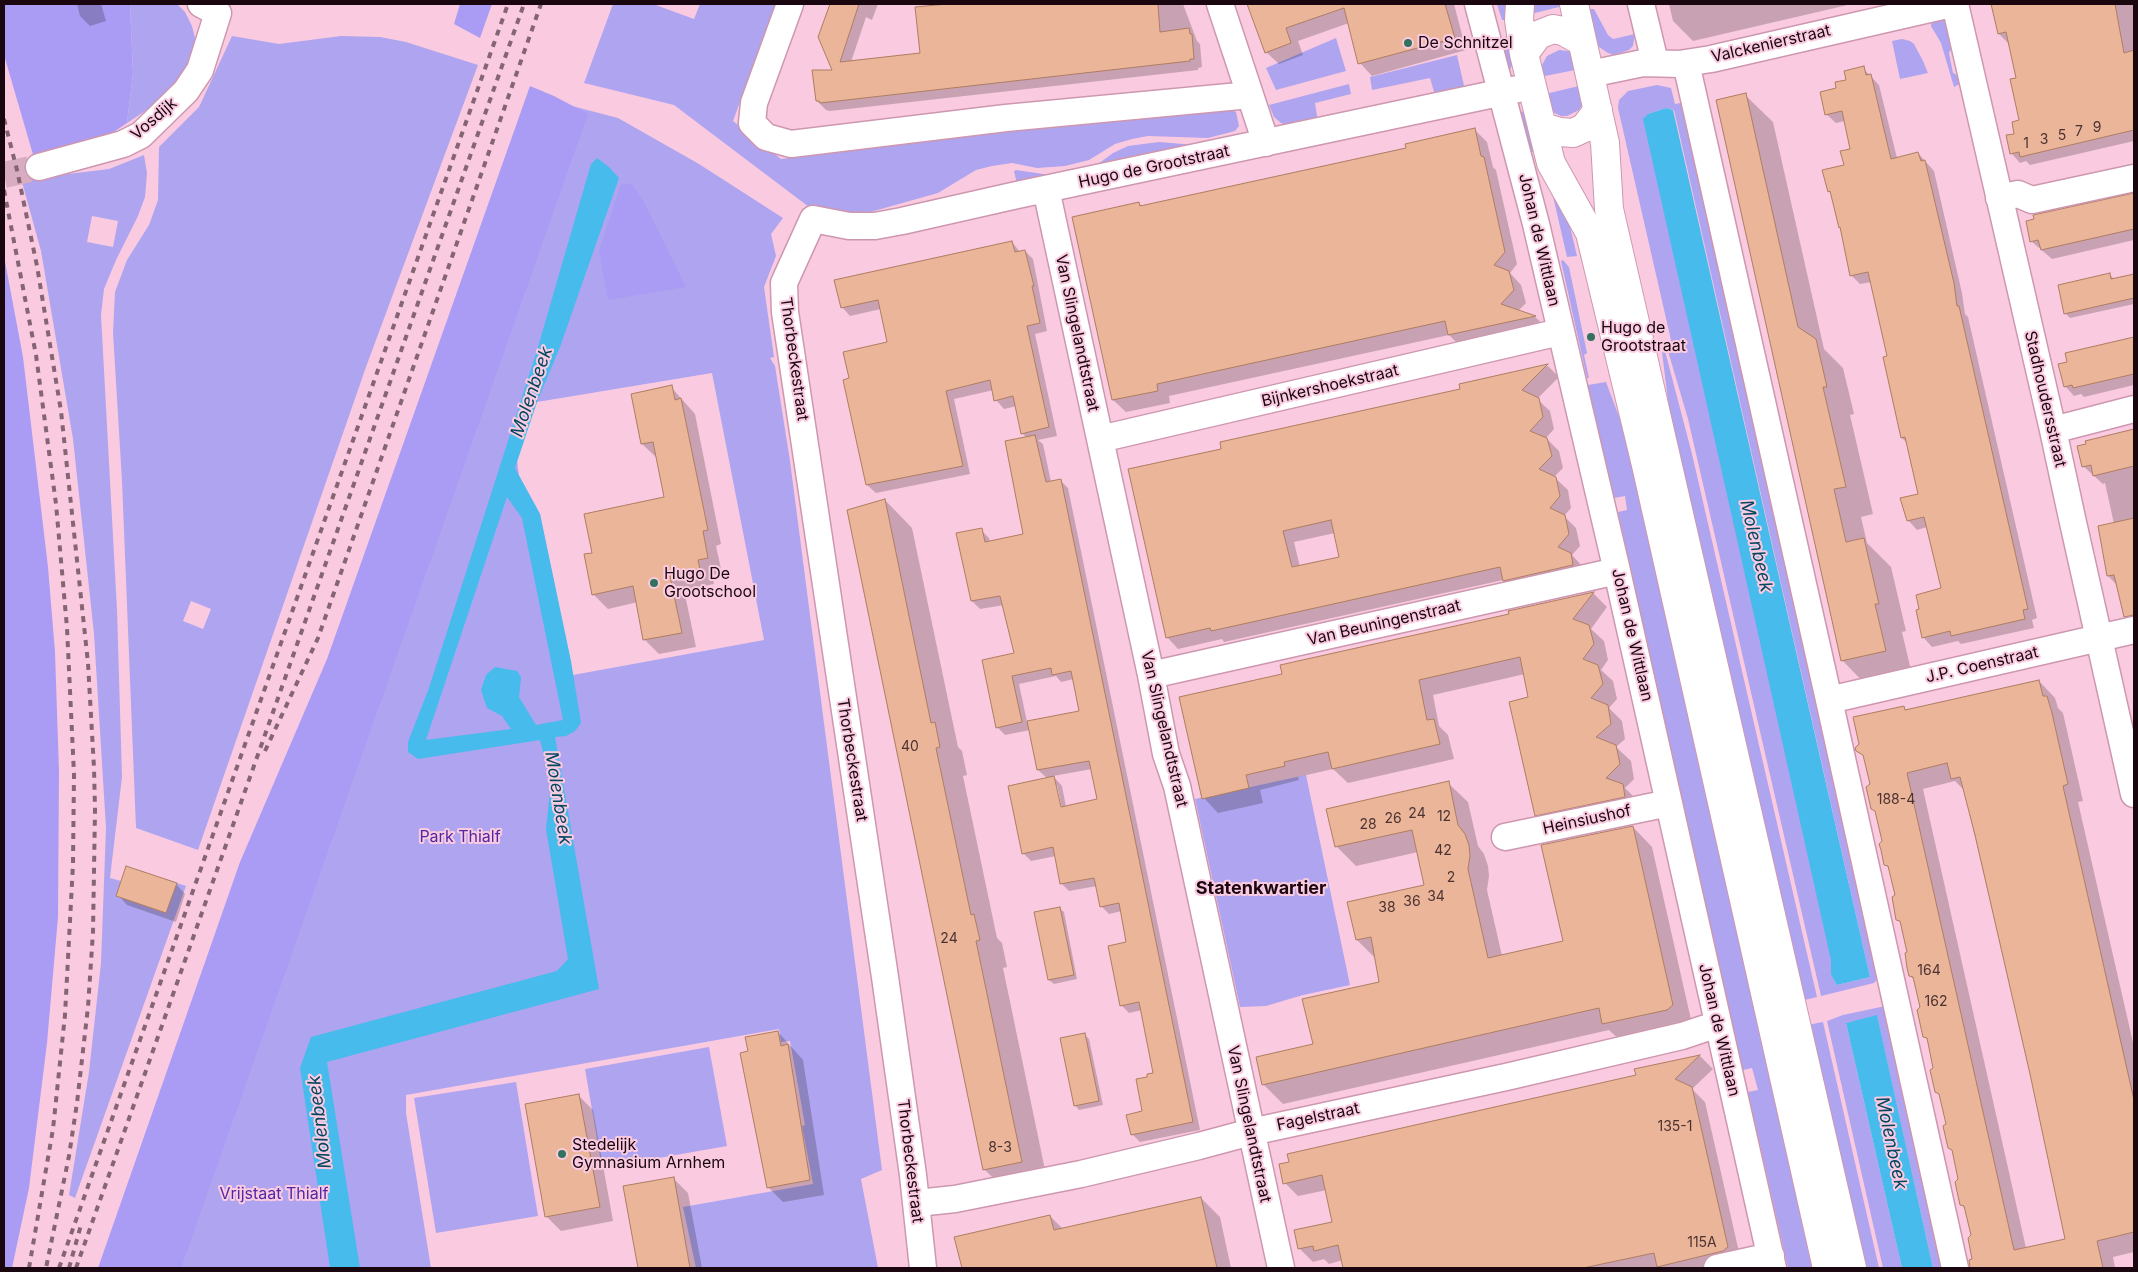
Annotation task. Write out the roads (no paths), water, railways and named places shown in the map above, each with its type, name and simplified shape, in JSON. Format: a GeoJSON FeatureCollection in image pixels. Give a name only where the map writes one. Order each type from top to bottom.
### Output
{"type":"FeatureCollection","features":[{"type":"Feature","properties":{"kind":"main road","name":"Johan de Wittlaan"},"geometry":{"type":"LineString","coordinates":[[1520,4],[1524,54],[1551,163],[1590,233],[1652,494],[1827,1268]]}},
{"type":"Feature","properties":{"kind":"main road"},"geometry":{"type":"LineString","coordinates":[[1574,4],[1605,143],[1609,209],[1852,1268]]}},
{"type":"Feature","properties":{"kind":"main road"},"geometry":{"type":"LineString","coordinates":[[1524,54],[1538,35],[1553,29],[1563,31],[1581,41]]}},
{"type":"Feature","properties":{"kind":"main road"},"geometry":{"type":"LineString","coordinates":[[1542,126],[1560,132],[1573,133],[1584,128],[1598,110]]}},
{"type":"Feature","properties":{"kind":"street"},"geometry":{"type":"LineString","coordinates":[[790,4],[756,96],[752,123],[766,137],[791,144],[1015,117],[1250,95]]}},
{"type":"Feature","properties":{"kind":"street"},"geometry":{"type":"LineString","coordinates":[[1220,4],[1266,143]]}},
{"type":"Feature","properties":{"kind":"street","name":"Johan de Wittlaan"},"geometry":{"type":"LineString","coordinates":[[1478,4],[1529,196],[1618,571],[1772,1262]]}},
{"type":"Feature","properties":{"kind":"street"},"geometry":{"type":"LineString","coordinates":[[1641,4],[1655,62]]}},
{"type":"Feature","properties":{"kind":"street","name":"Valckenierstraat"},"geometry":{"type":"LineString","coordinates":[[1590,74],[1655,62],[1686,63],[1711,59],[1952,4]]}},
{"type":"Feature","properties":{"kind":"street","name":"Stadhoudersstraat"},"geometry":{"type":"LineString","coordinates":[[1955,4],[2134,794]]}},
{"type":"Feature","properties":{"kind":"street","name":"Vosdijk"},"geometry":{"type":"LineString","coordinates":[[39,167],[123,144],[141,134],[186,91],[200,70],[210,8]]}},
{"type":"Feature","properties":{"kind":"street"},"geometry":{"type":"LineString","coordinates":[[1686,63],[1830,700],[1955,1268]]}},
{"type":"Feature","properties":{"kind":"street","name":"Hugo de Grootstraat"},"geometry":{"type":"LineString","coordinates":[[796,254],[813,219],[849,226],[875,226],[932,216],[1046,189],[1532,86]]}},
{"type":"Feature","properties":{"kind":"street"},"geometry":{"type":"LineString","coordinates":[[1999,198],[2018,194],[2032,200],[2134,178]]}},
{"type":"Feature","properties":{"kind":"street","name":"Van Slingelandtstraat"},"geometry":{"type":"LineString","coordinates":[[1046,189],[1151,675],[1166,754],[1177,786],[1281,1268]]}},
{"type":"Feature","properties":{"kind":"street","name":"Thorbeckestraat"},"geometry":{"type":"LineString","coordinates":[[796,254],[784,283],[785,312],[885,977],[923,1268]]}},
{"type":"Feature","properties":{"kind":"street","name":"Bijnkershoekstraat"},"geometry":{"type":"LineString","coordinates":[[1100,439],[1560,332]]}},
{"type":"Feature","properties":{"kind":"street"},"geometry":{"type":"LineString","coordinates":[[2053,430],[2134,409]]}},
{"type":"Feature","properties":{"kind":"street","name":"Van Beuningenstraat"},"geometry":{"type":"LineString","coordinates":[[1151,675],[1618,571]]}},
{"type":"Feature","properties":{"kind":"street","name":"J.P. Coenstraat"},"geometry":{"type":"LineString","coordinates":[[1830,700],[2134,630]]}},
{"type":"Feature","properties":{"kind":"street","name":"Heinsiushof"},"geometry":{"type":"LineString","coordinates":[[1506,837],[1669,803]]}},
{"type":"Feature","properties":{"kind":"street","name":"Fagelstraat"},"geometry":{"type":"LineString","coordinates":[[916,1203],[955,1199],[1080,1174],[1251,1132],[1682,1036],[1718,1024]]}},
{"type":"Feature","properties":{"kind":"street"},"geometry":{"type":"LineString","coordinates":[[1717,1268],[1772,1262]]}},
{"type":"Feature","properties":{"kind":"water","name":"Molenbeek"},"geometry":{"type":"Polygon","coordinates":[[[1666,108],[1673,110],[1870,977],[1837,985],[1831,975],[1831,960],[1643,119],[1648,114],[1666,108]]]}},
{"type":"Feature","properties":{"kind":"water","name":"Molenbeek"},"geometry":{"type":"Polygon","coordinates":[[[597,158],[619,178],[560,347],[537,402],[515,468],[540,514],[571,661],[581,723],[575,731],[566,736],[555,737],[599,989],[327,1062],[360,1268],[330,1268],[300,1068],[311,1037],[557,971],[568,959],[546,829],[551,783],[540,740],[418,759],[408,752],[408,742],[429,688],[538,347],[591,164],[597,158]],[[507,497],[426,740],[511,729],[502,716],[487,708],[481,690],[486,675],[495,667],[517,671],[521,677],[519,697],[536,725],[563,720],[522,518],[507,497]]]}},
{"type":"Feature","properties":{"kind":"water","name":"Molenbeek"},"geometry":{"type":"Polygon","coordinates":[[[1877,1015],[1933,1268],[1902,1268],[1846,1023],[1877,1015]]]}},
{"type":"Feature","properties":{"kind":"tunnel"},"geometry":{"type":"LineString","coordinates":[[4,175],[39,167]]}},
{"type":"Feature","properties":{"kind":"railway"},"geometry":{"type":"LineString","coordinates":[[59,1268],[508,4]]}},
{"type":"Feature","properties":{"kind":"railway"},"geometry":{"type":"LineString","coordinates":[[76,1268],[524,4]]}},
{"type":"Feature","properties":{"kind":"railway"},"geometry":{"type":"LineString","coordinates":[[265,751],[318,638],[541,4]]}},
{"type":"Feature","properties":{"kind":"railway"},"geometry":{"type":"LineString","coordinates":[[4,119],[17,170],[37,266],[61,411],[88,663],[94,768],[93,932],[88,1007],[69,1156],[46,1268]]}},
{"type":"Feature","properties":{"kind":"railway"},"geometry":{"type":"LineString","coordinates":[[4,190],[36,355],[56,504],[67,628],[74,774],[73,864],[65,1015],[53,1129],[29,1268]]}},
{"type":"Feature","properties":{"kind":"railway"},"geometry":{"type":"LineString","coordinates":[[69,1268],[81,1225]]}},
{"type":"Feature","properties":{"kind":"place","name":"De Schnitzel"},"geometry":{"type":"Point","coordinates":[1408,43]}},
{"type":"Feature","properties":{"kind":"place","name":"Hugo de Grootstraat"},"geometry":{"type":"Point","coordinates":[1591,337]}},
{"type":"Feature","properties":{"kind":"place","name":"Hugo De Grootschool"},"geometry":{"type":"Point","coordinates":[654,583]}},
{"type":"Feature","properties":{"kind":"place","name":"Stedelijk Gymnasium Arnhem"},"geometry":{"type":"Point","coordinates":[562,1154]}},
{"type":"Feature","properties":{"kind":"district","name":"Statenkwartier"},"geometry":{"type":"Point","coordinates":[1261,889]}},
{"type":"Feature","properties":{"kind":"park label","name":"Park Thialf"},"geometry":{"type":"Point","coordinates":[460,837]}},
{"type":"Feature","properties":{"kind":"park label","name":"Vrijstaat Thialf"},"geometry":{"type":"Point","coordinates":[274,1194]}}]}
